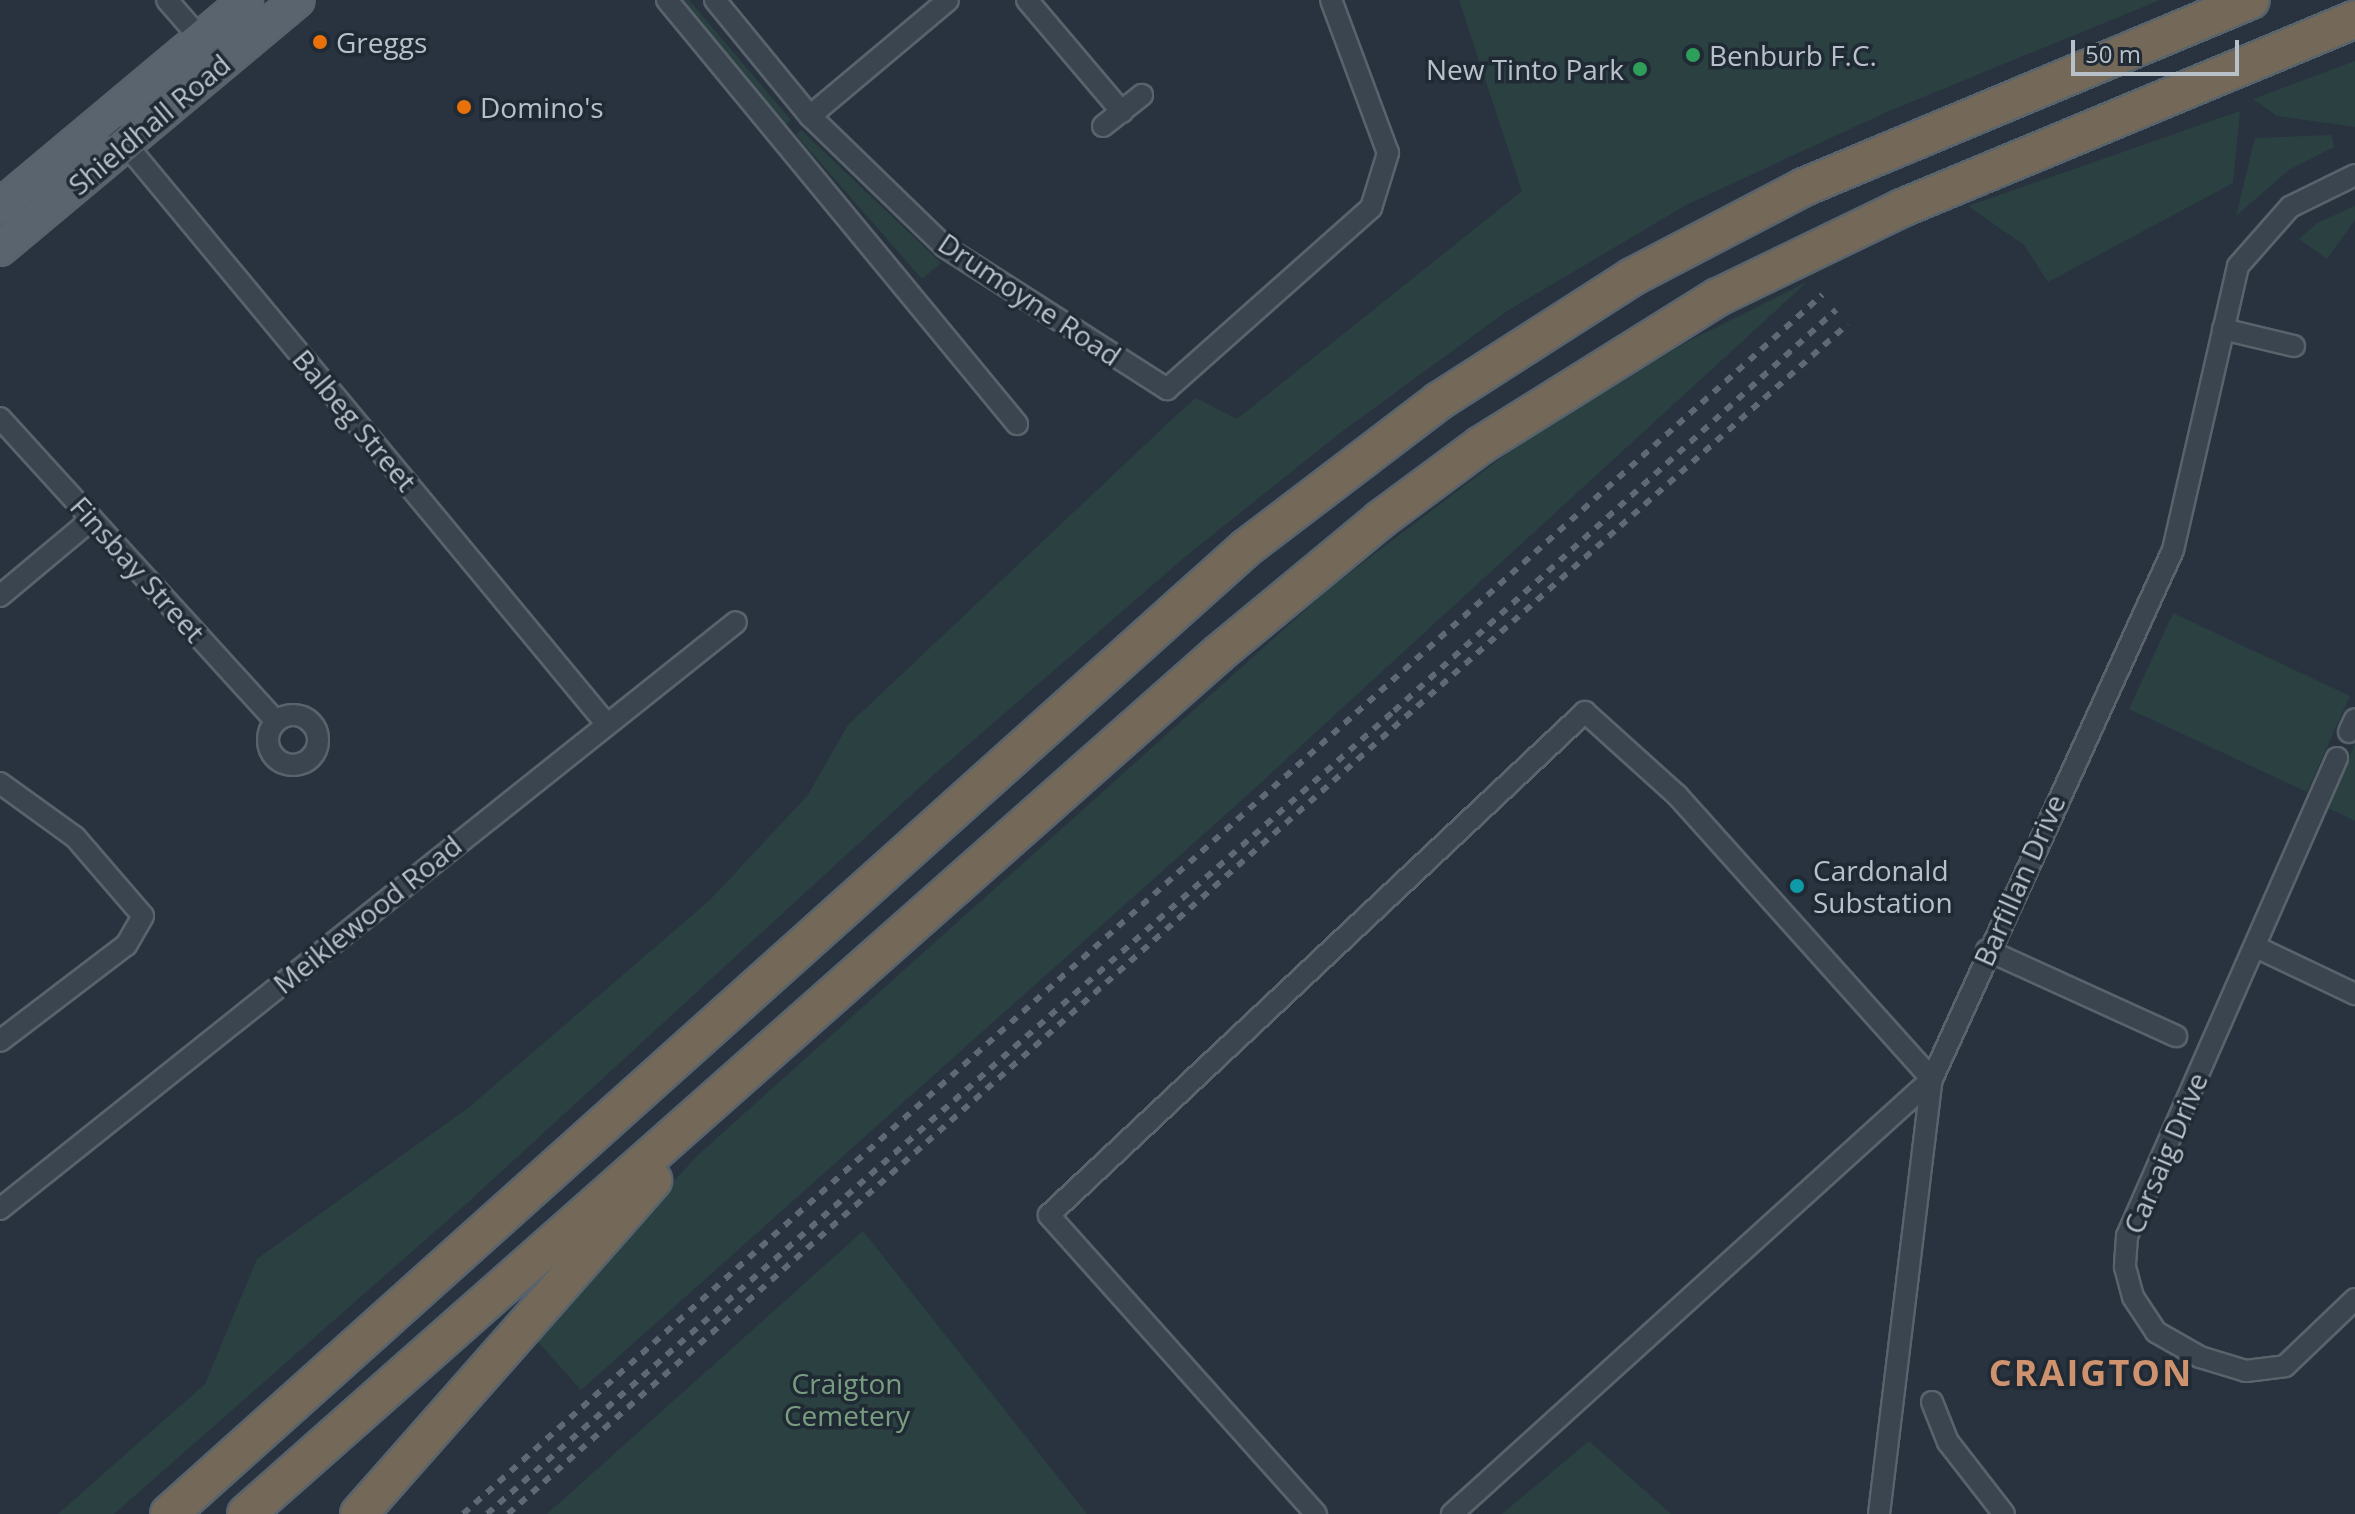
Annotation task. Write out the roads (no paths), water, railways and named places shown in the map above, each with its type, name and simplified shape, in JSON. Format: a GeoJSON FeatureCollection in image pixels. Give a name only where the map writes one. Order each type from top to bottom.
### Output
{"type":"FeatureCollection","features":[{"type":"Feature","properties":{"kind":"highway"},"geometry":{"type":"LineString","coordinates":[[169,1514],[1246,548],[1439,401],[1632,277],[1792,193],[2250,0]]}},
{"type":"Feature","properties":{"kind":"highway"},"geometry":{"type":"LineString","coordinates":[[246,1514],[771,1053],[1240,635],[1381,519],[1481,445],[1639,342],[1718,297],[1902,208],[2355,19]]}},
{"type":"Feature","properties":{"kind":"highway"},"geometry":{"type":"LineString","coordinates":[[2103,122],[2355,43]]}},
{"type":"Feature","properties":{"kind":"highway"},"geometry":{"type":"LineString","coordinates":[[359,1514],[608,1228],[771,1053]]}},
{"type":"Feature","properties":{"kind":"main road","name":"Shieldhall Road"},"geometry":{"type":"LineString","coordinates":[[0,206],[246,0]]}},
{"type":"Feature","properties":{"kind":"main road","name":"Shieldhall Road"},"geometry":{"type":"LineString","coordinates":[[0,249],[298,0]]}},
{"type":"Feature","properties":{"kind":"street"},"geometry":{"type":"LineString","coordinates":[[167,0],[200,38]]}},
{"type":"Feature","properties":{"kind":"street"},"geometry":{"type":"LineString","coordinates":[[667,0],[1017,424]]}},
{"type":"Feature","properties":{"kind":"street","name":"Drumoyne Road"},"geometry":{"type":"LineString","coordinates":[[715,0],[810,116],[945,247],[1167,389],[1371,208],[1388,153],[1331,0]]}},
{"type":"Feature","properties":{"kind":"street"},"geometry":{"type":"LineString","coordinates":[[810,116],[948,0]]}},
{"type":"Feature","properties":{"kind":"street"},"geometry":{"type":"LineString","coordinates":[[1027,0],[1122,112]]}},
{"type":"Feature","properties":{"kind":"street"},"geometry":{"type":"LineString","coordinates":[[1103,126],[1142,95]]}},
{"type":"Feature","properties":{"kind":"street","name":"Balbeg Street"},"geometry":{"type":"LineString","coordinates":[[104,118],[605,722]]}},
{"type":"Feature","properties":{"kind":"street","name":"Barfillan Drive"},"geometry":{"type":"LineString","coordinates":[[1879,1514],[1932,1079],[1987,950],[2173,550],[2238,266],[2290,207],[2355,175]]}},
{"type":"Feature","properties":{"kind":"street"},"geometry":{"type":"LineString","coordinates":[[2223,329],[2294,346]]}},
{"type":"Feature","properties":{"kind":"street","name":"Finsbay Street"},"geometry":{"type":"LineString","coordinates":[[0,418],[276,721]]}},
{"type":"Feature","properties":{"kind":"street"},"geometry":{"type":"LineString","coordinates":[[0,596],[92,519]]}},
{"type":"Feature","properties":{"kind":"street","name":"Meiklewood Road"},"geometry":{"type":"LineString","coordinates":[[0,1209],[605,722],[736,622]]}},
{"type":"Feature","properties":{"kind":"street"},"geometry":{"type":"LineString","coordinates":[[1316,1514],[1049,1215],[1585,712],[1677,795],[1932,1079],[1452,1514]]}},
{"type":"Feature","properties":{"kind":"street","name":"Carsaig Drive"},"geometry":{"type":"LineString","coordinates":[[2337,758],[2127,1236],[2125,1267],[2133,1297],[2156,1332],[2180,1348],[2223,1365],[2270,1371],[2308,1349],[2355,1299]]}},
{"type":"Feature","properties":{"kind":"street"},"geometry":{"type":"LineString","coordinates":[[0,783],[75,837],[143,916],[126,945],[0,1041]]}},
{"type":"Feature","properties":{"kind":"street"},"geometry":{"type":"LineString","coordinates":[[2256,947],[2355,994]]}},
{"type":"Feature","properties":{"kind":"street"},"geometry":{"type":"LineString","coordinates":[[1987,950],[2176,1036]]}},
{"type":"Feature","properties":{"kind":"street"},"geometry":{"type":"LineString","coordinates":[[1932,1402],[1948,1442],[2004,1514]]}},
{"type":"Feature","properties":{"kind":"railway"},"geometry":{"type":"LineString","coordinates":[[463,1514],[1822,295]]}},
{"type":"Feature","properties":{"kind":"railway"},"geometry":{"type":"LineString","coordinates":[[487,1514],[1394,711],[1836,310]]}},
{"type":"Feature","properties":{"kind":"railway"},"geometry":{"type":"LineString","coordinates":[[508,1514],[1848,324]]}},
{"type":"Feature","properties":{"kind":"place","name":"Greggs"},"geometry":{"type":"Point","coordinates":[320,42]}},
{"type":"Feature","properties":{"kind":"place","name":"Benburb F.C."},"geometry":{"type":"Point","coordinates":[1693,55]}},
{"type":"Feature","properties":{"kind":"place","name":"New Tinto Park"},"geometry":{"type":"Point","coordinates":[1640,69]}},
{"type":"Feature","properties":{"kind":"place","name":"Domino's"},"geometry":{"type":"Point","coordinates":[464,107]}},
{"type":"Feature","properties":{"kind":"place","name":"Cardonald Substation"},"geometry":{"type":"Point","coordinates":[1797,886]}},
{"type":"Feature","properties":{"kind":"district","name":"CRAIGTON"},"geometry":{"type":"Point","coordinates":[2091,1373]}},
{"type":"Feature","properties":{"kind":"park label","name":"Craigton Cemetery"},"geometry":{"type":"Point","coordinates":[847,1399]}}]}
